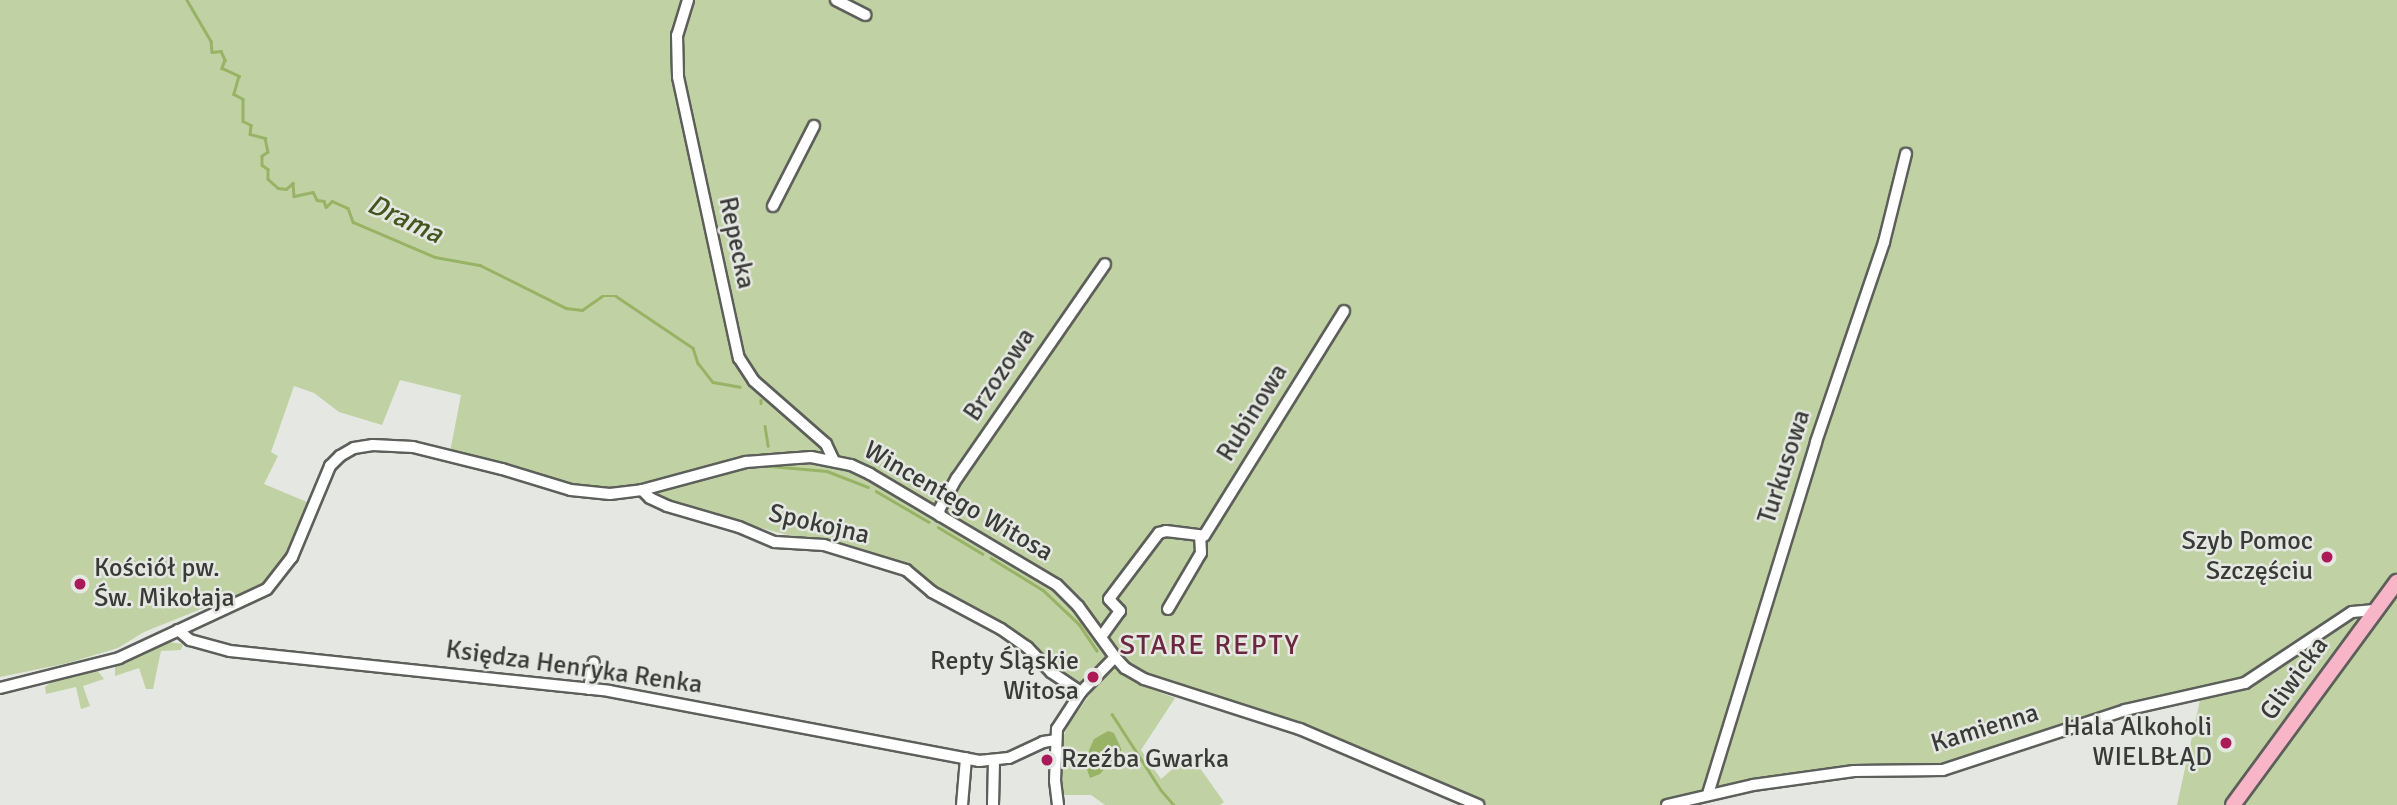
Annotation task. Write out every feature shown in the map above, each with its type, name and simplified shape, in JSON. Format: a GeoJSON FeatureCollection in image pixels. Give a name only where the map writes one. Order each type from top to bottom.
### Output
{"type":"FeatureCollection","features":[{"type":"Feature","properties":{"kind":"main road","name":"Gliwicka"},"geometry":{"type":"LineString","coordinates":[[2233,805],[2397,582]]}},
{"type":"Feature","properties":{"kind":"street","name":"Repecka"},"geometry":{"type":"LineString","coordinates":[[688,0],[677,35],[678,77],[739,358],[747,375],[769,397],[826,443],[833,459]]}},
{"type":"Feature","properties":{"kind":"street"},"geometry":{"type":"LineString","coordinates":[[836,0],[865,15]]}},
{"type":"Feature","properties":{"kind":"street"},"geometry":{"type":"LineString","coordinates":[[773,206],[814,126]]}},
{"type":"Feature","properties":{"kind":"street","name":"Turkusowa"},"geometry":{"type":"LineString","coordinates":[[1708,794],[1816,442],[1884,242],[1906,154]]}},
{"type":"Feature","properties":{"kind":"street","name":"Brzozowa"},"geometry":{"type":"LineString","coordinates":[[940,516],[939,510],[957,478],[1105,264]]}},
{"type":"Feature","properties":{"kind":"street","name":"Rubinowa"},"geometry":{"type":"LineString","coordinates":[[1168,609],[1201,553],[1200,536],[1204,536],[1344,311]]}},
{"type":"Feature","properties":{"kind":"street","name":"Wincentego Witosa"},"geometry":{"type":"LineString","coordinates":[[0,688],[96,666],[251,600],[278,579],[292,557],[330,466],[354,448],[386,445],[434,451],[571,490],[610,494],[642,490],[746,462],[779,457],[833,459],[870,474],[1057,585],[1078,606],[1125,668],[1144,679],[1309,732],[1478,805]]}},
{"type":"Feature","properties":{"kind":"street","name":"Spokojna"},"geometry":{"type":"LineString","coordinates":[[642,490],[650,498],[667,506],[739,527],[775,542],[824,545],[906,569],[932,592],[1001,629],[1027,648],[1051,672],[1081,692]]}},
{"type":"Feature","properties":{"kind":"street"},"geometry":{"type":"LineString","coordinates":[[1101,637],[1120,611],[1110,599],[1159,533],[1166,531],[1200,536]]}},
{"type":"Feature","properties":{"kind":"street","name":"Kamienna"},"geometry":{"type":"LineString","coordinates":[[1667,805],[1708,794],[1854,771],[1943,770],[2125,710],[2245,683],[2352,612],[2377,610]]}},
{"type":"Feature","properties":{"kind":"street","name":"Księdza Henryka Renka"},"geometry":{"type":"LineString","coordinates":[[178,630],[198,643],[230,651],[589,689],[966,758],[994,761],[1009,758],[1043,742],[1055,740]]}},
{"type":"Feature","properties":{"kind":"street"},"geometry":{"type":"LineString","coordinates":[[1058,805],[1055,740],[1062,717],[1081,692],[1115,657]]}},
{"type":"Feature","properties":{"kind":"street"},"geometry":{"type":"LineString","coordinates":[[589,689],[594,662]]}},
{"type":"Feature","properties":{"kind":"street"},"geometry":{"type":"LineString","coordinates":[[962,805],[966,758]]}},
{"type":"Feature","properties":{"kind":"street"},"geometry":{"type":"LineString","coordinates":[[993,805],[994,761]]}},
{"type":"Feature","properties":{"kind":"shaded area"},"geometry":{"type":"Polygon","coordinates":[[[0,0],[2397,0],[2397,805],[2177,805],[2200,700],[2092,722],[1953,769],[1848,774],[1664,805],[1488,805],[1318,732],[1164,683],[1143,686],[1175,698],[1141,750],[1161,779],[1190,754],[1224,802],[1220,805],[1105,805],[1091,795],[1062,795],[1059,777],[1060,745],[1068,725],[1091,693],[1083,694],[988,622],[912,577],[845,550],[654,500],[582,488],[450,452],[461,395],[400,380],[382,425],[339,412],[314,393],[294,386],[271,452],[278,456],[264,484],[307,502],[282,564],[261,585],[144,632],[118,648],[68,663],[0,677],[0,0]],[[1114,733],[1100,774],[1122,750],[1114,733]]]}},
{"type":"Feature","properties":{"kind":"shaded area"},"geometry":{"type":"Polygon","coordinates":[[[168,642],[183,644],[181,650],[161,651],[153,689],[146,689],[139,668],[115,676],[115,664],[168,642]]]}},
{"type":"Feature","properties":{"kind":"shaded area"},"geometry":{"type":"Polygon","coordinates":[[[97,670],[104,679],[83,686],[90,706],[81,709],[76,687],[46,694],[45,687],[51,682],[97,670]]]}},
{"type":"Feature","properties":{"kind":"shaded area"},"geometry":{"type":"Polygon","coordinates":[[[1108,731],[1114,733],[1122,750],[1100,774],[1090,778],[1085,764],[1087,755],[1094,739],[1108,731]]]}},
{"type":"Feature","properties":{"kind":"waterway","name":"Drama"},"geometry":{"type":"LineString","coordinates":[[187,0],[211,41],[212,52],[221,51],[225,60],[222,68],[239,76],[234,94],[243,99],[243,121],[251,125],[250,134],[265,138],[268,152],[262,156],[262,165],[268,169],[268,179],[278,188],[286,189],[293,183],[294,196],[313,192],[317,200],[324,201],[326,207],[332,201],[348,208],[353,222],[435,257],[480,265],[566,308],[582,310],[602,296],[616,296],[693,348],[698,363],[713,382],[740,387]]}},
{"type":"Feature","properties":{"kind":"waterway","name":"Drama"},"geometry":{"type":"LineString","coordinates":[[765,426],[768,446]]}},
{"type":"Feature","properties":{"kind":"waterway","name":"Drama"},"geometry":{"type":"LineString","coordinates":[[770,466],[827,471],[868,487]]}},
{"type":"Feature","properties":{"kind":"waterway","name":"Drama"},"geometry":{"type":"LineString","coordinates":[[876,491],[929,522]]}},
{"type":"Feature","properties":{"kind":"waterway","name":"Drama"},"geometry":{"type":"LineString","coordinates":[[938,527],[983,554]]}},
{"type":"Feature","properties":{"kind":"waterway","name":"Drama"},"geometry":{"type":"LineString","coordinates":[[991,558],[1043,590],[1079,624],[1097,651]]}},
{"type":"Feature","properties":{"kind":"waterway","name":"Drama"},"geometry":{"type":"LineString","coordinates":[[1112,714],[1161,790],[1174,805]]}},
{"type":"Feature","properties":{"kind":"place","name":"Szyb Pomoc Szczęściu"},"geometry":{"type":"Point","coordinates":[2327,557]}},
{"type":"Feature","properties":{"kind":"place","name":"Kościół pw. Św. Mikołaja"},"geometry":{"type":"Point","coordinates":[80,584]}},
{"type":"Feature","properties":{"kind":"place","name":"Repty Śląskie Witosa"},"geometry":{"type":"Point","coordinates":[1093,677]}},
{"type":"Feature","properties":{"kind":"place","name":"Hala Alkoholi WIELBŁĄD"},"geometry":{"type":"Point","coordinates":[2226,743]}},
{"type":"Feature","properties":{"kind":"place","name":"Rzeźba Gwarka"},"geometry":{"type":"Point","coordinates":[1047,760]}},
{"type":"Feature","properties":{"kind":"district","name":"STARE REPTY"},"geometry":{"type":"Point","coordinates":[1210,645]}}]}
